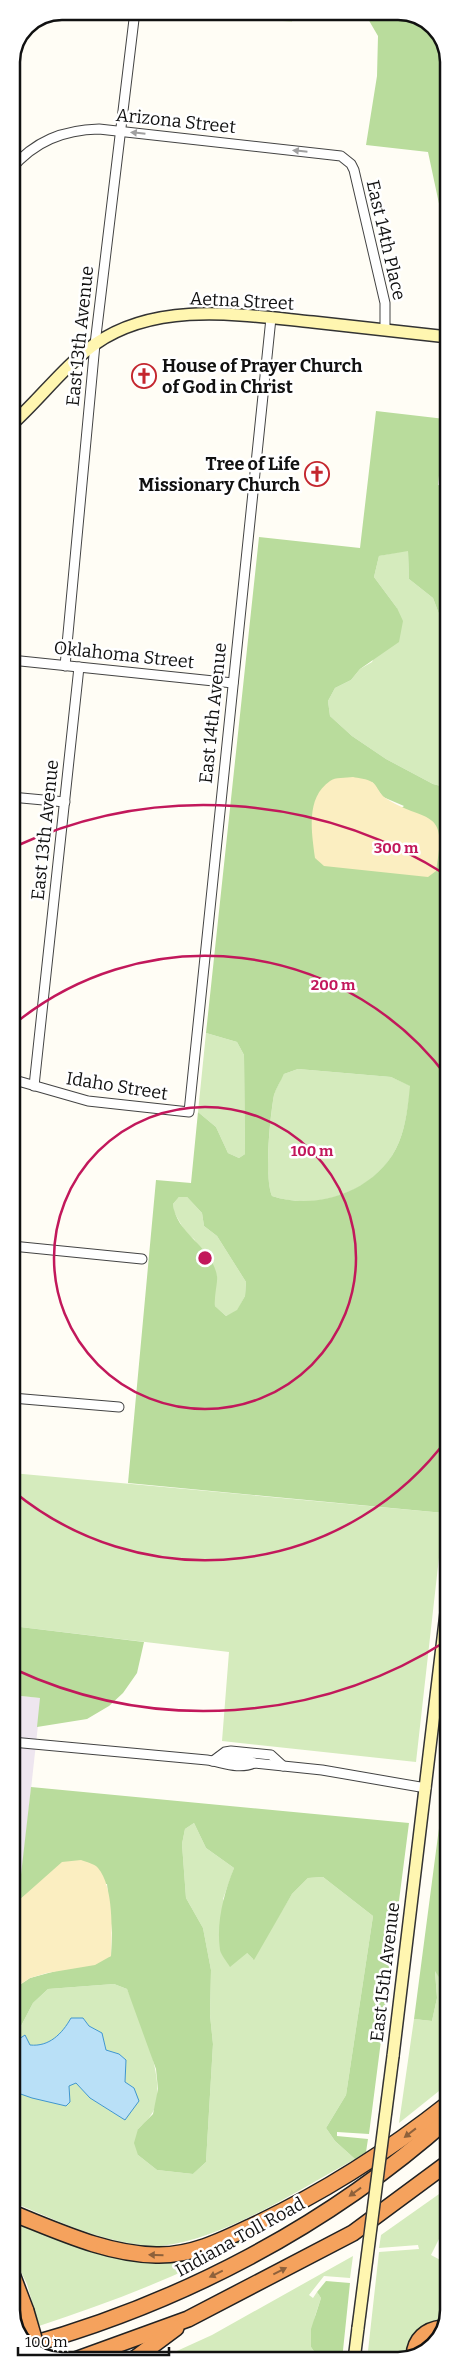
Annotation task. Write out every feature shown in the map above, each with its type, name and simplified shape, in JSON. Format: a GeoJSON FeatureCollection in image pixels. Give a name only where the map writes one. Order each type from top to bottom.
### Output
{"type":"FeatureCollection","features":[{"type":"Feature","properties":{"kind":"highway"},"geometry":{"type":"LineString","coordinates":[[20,2216],[113,2250],[158,2256],[184,2253],[218,2243],[323,2190],[399,2142],[440,2110]]}},
{"type":"Feature","properties":{"kind":"highway","name":"Indiana Toll Road"},"geometry":{"type":"LineString","coordinates":[[36,2343],[109,2320],[190,2287],[236,2264],[348,2197],[440,2126]]}},
{"type":"Feature","properties":{"kind":"highway"},"geometry":{"type":"LineString","coordinates":[[97,2352],[188,2319],[353,2233],[440,2169]]}},
{"type":"Feature","properties":{"kind":"highway"},"geometry":{"type":"LineString","coordinates":[[20,2304],[34,2342]]}},
{"type":"Feature","properties":{"kind":"highway"},"geometry":{"type":"LineString","coordinates":[[20,2309],[24,2327]]}},
{"type":"Feature","properties":{"kind":"highway"},"geometry":{"type":"LineString","coordinates":[[144,2352],[188,2319]]}},
{"type":"Feature","properties":{"kind":"highway"},"geometry":{"type":"LineString","coordinates":[[415,2348],[420,2338],[426,2333],[435,2330]]}},
{"type":"Feature","properties":{"kind":"street","name":"East 13th Avenue"},"geometry":{"type":"LineString","coordinates":[[65,666],[95,344],[134,20]]}},
{"type":"Feature","properties":{"kind":"street","name":"Arizona Street"},"geometry":{"type":"LineString","coordinates":[[20,160],[31,149],[58,134],[84,129],[120,131],[335,155],[347,160]]}},
{"type":"Feature","properties":{"kind":"street","name":"East 14th Place"},"geometry":{"type":"LineString","coordinates":[[347,160],[354,170],[385,303],[385,330]]}},
{"type":"Feature","properties":{"kind":"street","name":"Aetna Street"},"geometry":{"type":"LineString","coordinates":[[20,415],[53,380],[95,344],[122,330],[175,316],[211,313],[440,336]]}},
{"type":"Feature","properties":{"kind":"street","name":"East 14th Avenue"},"geometry":{"type":"LineString","coordinates":[[189,1112],[271,318]]}},
{"type":"Feature","properties":{"kind":"street","name":"Oklahoma Street"},"geometry":{"type":"LineString","coordinates":[[20,661],[233,683]]}},
{"type":"Feature","properties":{"kind":"street","name":"East 13th Avenue"},"geometry":{"type":"LineString","coordinates":[[34,1086],[79,667]]}},
{"type":"Feature","properties":{"kind":"street"},"geometry":{"type":"LineString","coordinates":[[20,798],[64,802]]}},
{"type":"Feature","properties":{"kind":"street","name":"Idaho Street"},"geometry":{"type":"LineString","coordinates":[[20,1082],[88,1101],[189,1112]]}},
{"type":"Feature","properties":{"kind":"street"},"geometry":{"type":"LineString","coordinates":[[20,1247],[142,1259]]}},
{"type":"Feature","properties":{"kind":"street"},"geometry":{"type":"LineString","coordinates":[[20,1399],[119,1407]]}},
{"type":"Feature","properties":{"kind":"street","name":"East 15th Avenue"},"geometry":{"type":"LineString","coordinates":[[355,2352],[440,1666]]}},
{"type":"Feature","properties":{"kind":"street"},"geometry":{"type":"LineString","coordinates":[[20,1743],[216,1759],[244,1766],[254,1764],[283,1766],[366,1777],[426,1788]]}},
{"type":"Feature","properties":{"kind":"street"},"geometry":{"type":"LineString","coordinates":[[216,1759],[231,1750],[268,1754],[273,1756],[283,1766]]}},
{"type":"Feature","properties":{"kind":"shaded area"},"geometry":{"type":"Polygon","coordinates":[[[20,1696],[41,1698],[20,1889],[20,1696]]]}},
{"type":"Feature","properties":{"kind":"green space"},"geometry":{"type":"Polygon","coordinates":[[[273,20],[292,20],[292,22],[273,20]]]}},
{"type":"Feature","properties":{"kind":"green space"},"geometry":{"type":"Polygon","coordinates":[[[369,20],[406,21],[414,23],[428,32],[439,51],[440,208],[428,152],[366,145],[377,76],[378,36],[369,20]]]}},
{"type":"Feature","properties":{"kind":"green space"},"geometry":{"type":"Polygon","coordinates":[[[376,411],[440,418],[438,485],[440,485],[440,617],[433,598],[409,579],[408,551],[379,556],[374,577],[397,608],[403,621],[399,642],[360,669],[351,680],[335,688],[328,701],[330,716],[352,736],[386,759],[440,786],[440,1513],[128,1483],[156,1180],[191,1183],[198,1112],[216,1127],[228,1153],[239,1158],[245,1154],[244,1055],[237,1042],[206,1033],[259,537],[360,548],[376,411]],[[372,782],[324,866],[404,806],[383,797],[372,782]],[[298,1069],[284,1074],[274,1095],[268,1147],[268,1175],[272,1196],[290,1200],[309,1201],[346,1193],[378,1173],[390,1158],[399,1142],[405,1122],[410,1086],[391,1077],[298,1069]],[[179,1197],[173,1204],[176,1214],[180,1224],[202,1248],[214,1266],[217,1276],[215,1306],[226,1316],[237,1310],[245,1296],[246,1282],[217,1236],[204,1226],[202,1213],[187,1197],[179,1197]]]}},
{"type":"Feature","properties":{"kind":"green space"},"geometry":{"type":"Polygon","coordinates":[[[408,550],[409,579],[433,598],[440,617],[440,786],[386,759],[352,736],[330,716],[328,701],[335,688],[351,680],[360,669],[372,662],[397,608],[374,577],[379,556],[408,550]]]}},
{"type":"Feature","properties":{"kind":"green space"},"geometry":{"type":"Polygon","coordinates":[[[206,1033],[237,1042],[244,1055],[245,1154],[239,1158],[228,1153],[216,1127],[198,1112],[206,1033]]]}},
{"type":"Feature","properties":{"kind":"green space"},"geometry":{"type":"Polygon","coordinates":[[[298,1069],[391,1077],[411,1086],[403,1129],[390,1159],[378,1173],[363,1184],[346,1193],[328,1199],[290,1200],[272,1196],[268,1175],[268,1147],[274,1095],[284,1074],[298,1069]]]}},
{"type":"Feature","properties":{"kind":"green space"},"geometry":{"type":"Polygon","coordinates":[[[179,1197],[187,1197],[202,1213],[204,1226],[217,1236],[246,1282],[245,1296],[237,1311],[226,1316],[215,1306],[213,1293],[217,1276],[194,1239],[186,1233],[174,1212],[173,1204],[179,1197]]]}},
{"type":"Feature","properties":{"kind":"green space"},"geometry":{"type":"Polygon","coordinates":[[[20,1474],[440,1513],[440,1549],[416,1762],[222,1741],[229,1652],[20,1627],[20,1474]]]}},
{"type":"Feature","properties":{"kind":"green space"},"geometry":{"type":"Polygon","coordinates":[[[20,1627],[144,1642],[137,1673],[123,1693],[109,1706],[87,1719],[37,1727],[40,1698],[20,1696],[20,1627]]]}},
{"type":"Feature","properties":{"kind":"green space"},"geometry":{"type":"Polygon","coordinates":[[[31,1787],[409,1823],[369,2134],[337,2132],[337,2136],[368,2139],[366,2152],[355,2159],[335,2141],[326,2128],[346,2095],[373,1916],[323,1877],[308,1878],[292,1894],[254,1960],[247,1953],[230,1967],[220,1950],[219,1929],[224,1898],[234,1868],[206,1848],[194,1823],[185,1829],[182,1844],[186,1898],[203,1928],[211,1970],[210,2015],[213,2044],[206,2162],[193,2174],[157,2170],[138,2155],[134,2143],[138,2129],[153,2114],[158,2089],[156,2069],[127,1989],[114,1984],[48,1989],[33,2003],[20,2032],[20,1985],[30,1978],[111,1956],[112,1933],[107,1884],[37,1886],[20,1899],[20,1883],[31,1787]]]}},
{"type":"Feature","properties":{"kind":"green space"},"geometry":{"type":"Polygon","coordinates":[[[194,1823],[206,1848],[234,1868],[223,1899],[247,1953],[253,1959],[292,1894],[308,1878],[323,1877],[373,1916],[346,2095],[326,2128],[335,2141],[355,2159],[261,2212],[235,2224],[185,2242],[152,2246],[123,2242],[95,2235],[20,2205],[20,2094],[70,2102],[69,2085],[76,2083],[90,2098],[125,2120],[134,2088],[125,2082],[126,2060],[119,2054],[106,2050],[102,2033],[89,2026],[83,2018],[71,2018],[59,2034],[43,2044],[30,2045],[25,2035],[20,2038],[20,2032],[21,2026],[33,2003],[48,1989],[114,1984],[127,1989],[151,2052],[157,2087],[156,2103],[150,2117],[138,2129],[138,2155],[157,2170],[193,2174],[206,2162],[213,2044],[210,2015],[211,1970],[203,1928],[186,1898],[182,1844],[185,1829],[194,1823]]]}},
{"type":"Feature","properties":{"kind":"green space"},"geometry":{"type":"Polygon","coordinates":[[[440,1828],[440,1979],[435,1971],[437,1998],[432,2021],[414,2019],[440,1828]]]}},
{"type":"Feature","properties":{"kind":"green space"},"geometry":{"type":"Polygon","coordinates":[[[435,1970],[440,1978],[440,2090],[399,2123],[414,2019],[432,2021],[437,1998],[435,1970]]]}},
{"type":"Feature","properties":{"kind":"green space"},"geometry":{"type":"Polygon","coordinates":[[[440,2193],[440,2240],[431,2255],[440,2260],[439,2318],[438,2320],[427,2325],[410,2343],[409,2351],[403,2352],[368,2352],[379,2252],[419,2249],[418,2245],[379,2248],[381,2235],[440,2193]]]}},
{"type":"Feature","properties":{"kind":"green space"},"geometry":{"type":"Polygon","coordinates":[[[20,2223],[139,2260],[263,2228],[264,2230],[210,2259],[155,2284],[39,2326],[27,2284],[20,2270],[20,2223]]]}},
{"type":"Feature","properties":{"kind":"green space"},"geometry":{"type":"Polygon","coordinates":[[[353,2256],[350,2278],[324,2276],[309,2295],[313,2298],[317,2292],[321,2298],[315,2316],[311,2347],[314,2352],[175,2352],[212,2335],[353,2256]]]}},
{"type":"Feature","properties":{"kind":"green space"},"geometry":{"type":"Polygon","coordinates":[[[326,2281],[350,2283],[343,2352],[314,2352],[311,2347],[311,2329],[321,2298],[317,2292],[326,2281]]]}},
{"type":"Feature","properties":{"kind":"sand"},"geometry":{"type":"Polygon","coordinates":[[[353,777],[372,782],[384,797],[430,819],[436,826],[439,835],[436,871],[428,877],[324,866],[315,858],[312,816],[313,806],[317,797],[322,788],[330,781],[338,778],[353,777]]]}},
{"type":"Feature","properties":{"kind":"sand"},"geometry":{"type":"Polygon","coordinates":[[[81,1860],[93,1864],[103,1876],[107,1886],[111,1910],[111,1956],[95,1965],[47,1973],[30,1978],[20,1985],[20,1899],[62,1862],[81,1860]]]}},
{"type":"Feature","properties":{"kind":"water"},"geometry":{"type":"Polygon","coordinates":[[[71,2018],[83,2018],[89,2026],[102,2033],[106,2050],[119,2054],[126,2060],[125,2082],[134,2088],[139,2101],[125,2120],[90,2098],[76,2083],[69,2086],[70,2102],[66,2106],[20,2094],[20,2038],[25,2035],[30,2045],[43,2044],[49,2042],[63,2029],[71,2018]]]}},
{"type":"Feature","properties":{"kind":"place","name":"House of Prayer Church of God in Christ"},"geometry":{"type":"Point","coordinates":[144,376]}},
{"type":"Feature","properties":{"kind":"place","name":"Tree of Life Missionary Church"},"geometry":{"type":"Point","coordinates":[317,474]}}]}
